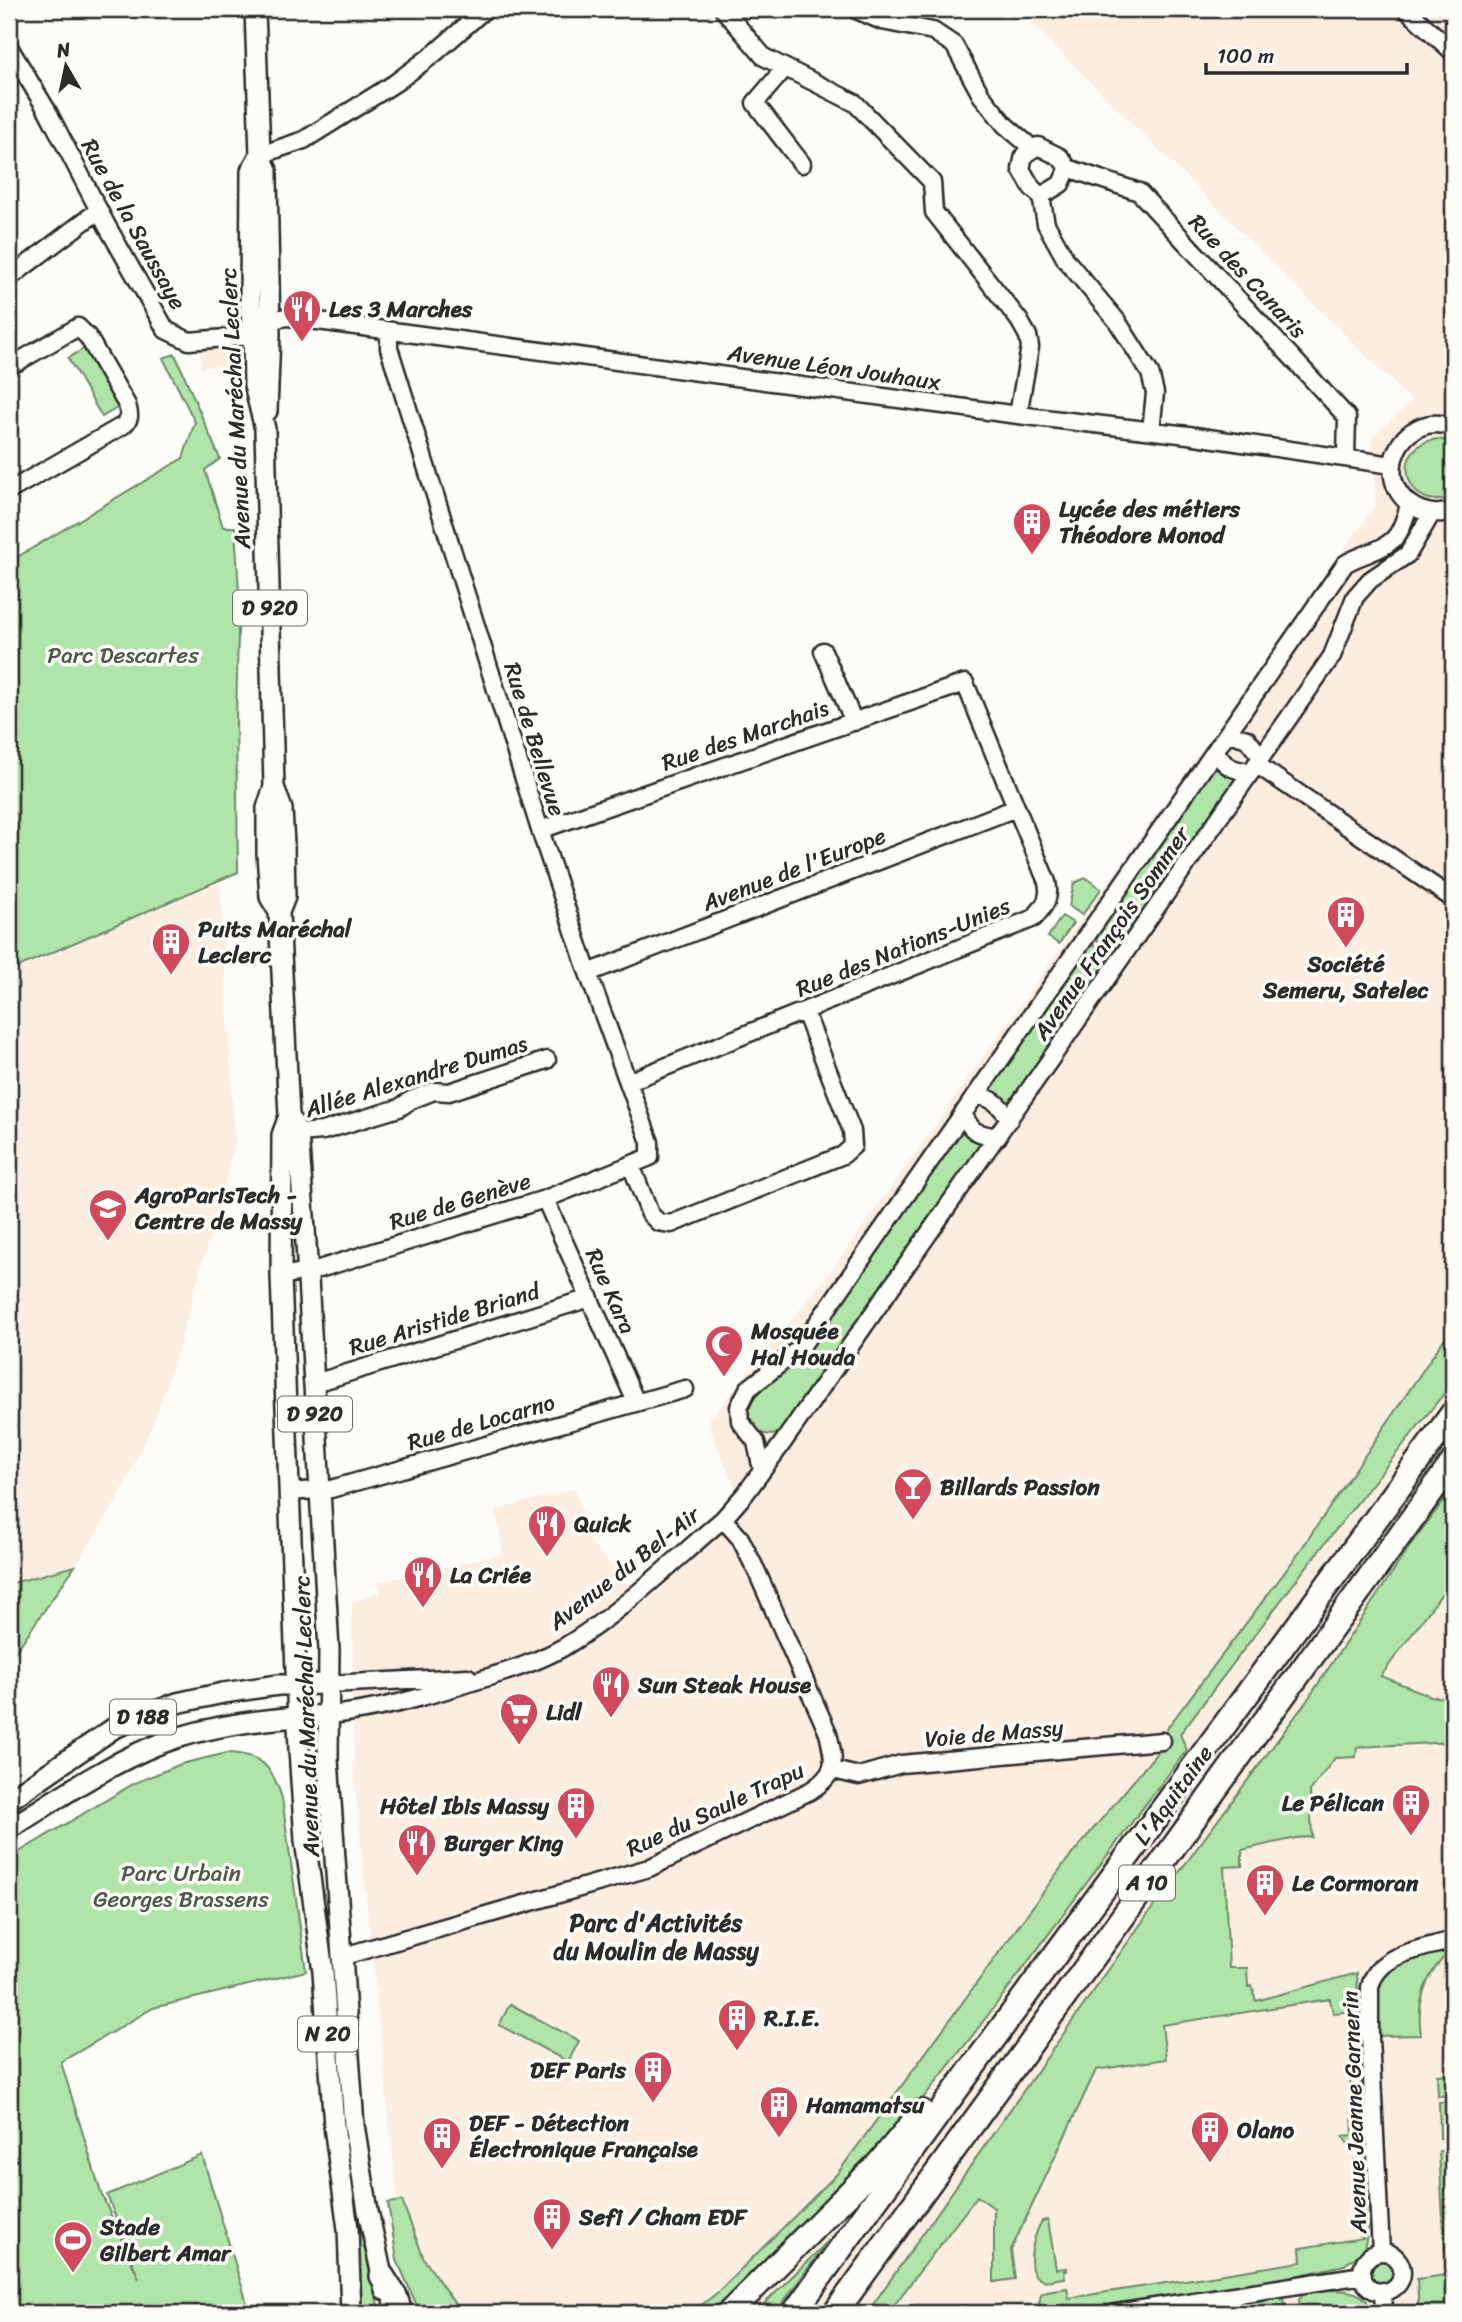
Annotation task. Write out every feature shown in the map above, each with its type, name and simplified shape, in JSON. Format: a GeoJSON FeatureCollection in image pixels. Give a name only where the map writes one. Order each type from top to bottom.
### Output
{"type":"FeatureCollection","features":[{"type":"Feature","properties":{"kind":"highway","name":"L'Aquitaine"},"geometry":{"type":"LineString","coordinates":[[794,2313],[969,2070],[1453,1413]]}},
{"type":"Feature","properties":{"kind":"highway","name":"L'Aquitaine"},"geometry":{"type":"LineString","coordinates":[[835,2313],[1453,1462]]}},
{"type":"Feature","properties":{"kind":"highway"},"geometry":{"type":"LineString","coordinates":[[729,2313],[879,2163],[939,2091],[969,2070]]}},
{"type":"Feature","properties":{"kind":"highway"},"geometry":{"type":"LineString","coordinates":[[382,2276],[395,2296],[400,2313]]}},
{"type":"Feature","properties":{"kind":"main road","name":"D 920"},"geometry":{"type":"LineString","coordinates":[[255,9],[260,155],[267,170],[261,328]]}},
{"type":"Feature","properties":{"kind":"main road","name":"Avenue du Maréchal Leclerc"},"geometry":{"type":"LineString","coordinates":[[260,155],[251,171],[251,245],[261,316],[265,429],[274,787],[267,808],[267,853],[270,897],[279,912],[289,1116],[282,1135],[281,1276],[298,1717],[305,1840],[323,1972],[334,2126],[348,2229],[351,2313]]}},
{"type":"Feature","properties":{"kind":"main road","name":"Avenue du Maréchal Leclerc"},"geometry":{"type":"LineString","coordinates":[[289,1116],[298,1133],[307,1272],[329,1650],[328,1760],[354,2125],[368,2211],[390,2313]]}},
{"type":"Feature","properties":{"kind":"main road","name":"D 188"},"geometry":{"type":"LineString","coordinates":[[9,1800],[114,1728],[177,1703],[223,1693],[329,1684]]}},
{"type":"Feature","properties":{"kind":"main road","name":"D 188"},"geometry":{"type":"LineString","coordinates":[[9,1829],[96,1775],[159,1744],[269,1719],[328,1715]]}},
{"type":"Feature","properties":{"kind":"street"},"geometry":{"type":"LineString","coordinates":[[260,155],[304,140],[396,83],[485,9]]}},
{"type":"Feature","properties":{"kind":"street"},"geometry":{"type":"LineString","coordinates":[[723,9],[764,57],[855,103],[932,182],[934,212],[1019,320],[1028,336],[1030,347],[1018,415]]}},
{"type":"Feature","properties":{"kind":"street"},"geometry":{"type":"LineString","coordinates":[[854,9],[882,20],[933,31],[954,45],[981,95],[1005,125],[1032,148]]}},
{"type":"Feature","properties":{"kind":"street"},"geometry":{"type":"LineString","coordinates":[[1406,9],[1453,52]]}},
{"type":"Feature","properties":{"kind":"street","name":"Rue de la Saussaye"},"geometry":{"type":"LineString","coordinates":[[9,47],[48,112],[99,211],[166,330],[189,341],[261,328]]}},
{"type":"Feature","properties":{"kind":"street"},"geometry":{"type":"LineString","coordinates":[[785,68],[755,103],[802,164]]}},
{"type":"Feature","properties":{"kind":"street"},"geometry":{"type":"LineString","coordinates":[[1041,196],[1061,184],[1068,168],[1060,157],[1038,146],[1024,155],[1021,169],[1032,188],[1041,196],[1046,224],[1066,260],[1117,321],[1150,373],[1154,393],[1150,431]]}},
{"type":"Feature","properties":{"kind":"street","name":"Rue des Canaris"},"geometry":{"type":"LineString","coordinates":[[1068,168],[1139,192],[1347,417],[1346,457]]}},
{"type":"Feature","properties":{"kind":"street"},"geometry":{"type":"LineString","coordinates":[[9,278],[99,211]]}},
{"type":"Feature","properties":{"kind":"street","name":"Avenue Léon Jouhaux"},"geometry":{"type":"LineString","coordinates":[[261,328],[288,317],[1392,465]]}},
{"type":"Feature","properties":{"kind":"street"},"geometry":{"type":"LineString","coordinates":[[9,367],[78,327],[88,337],[130,414],[128,421],[9,491]]}},
{"type":"Feature","properties":{"kind":"street","name":"Rue de Bellevue"},"geometry":{"type":"LineString","coordinates":[[389,331],[388,348],[540,830],[588,973],[650,1142],[650,1157]]}},
{"type":"Feature","properties":{"kind":"street"},"geometry":{"type":"LineString","coordinates":[[1450,420],[1414,429],[1399,445],[1392,465],[1393,480],[1399,493],[1410,504],[1432,513],[1453,510]]}},
{"type":"Feature","properties":{"kind":"street"},"geometry":{"type":"LineString","coordinates":[[1410,504],[1399,533],[1390,543],[1357,556],[1345,564],[1229,733],[1247,739],[1256,764],[1453,899]]}},
{"type":"Feature","properties":{"kind":"street","name":"Avenue François Sommer"},"geometry":{"type":"LineString","coordinates":[[1010,1119],[1332,656],[1355,597],[1370,580],[1408,554],[1432,513]]}},
{"type":"Feature","properties":{"kind":"street"},"geometry":{"type":"LineString","coordinates":[[823,651],[854,722]]}},
{"type":"Feature","properties":{"kind":"street","name":"Rue des Marchais"},"geometry":{"type":"LineString","coordinates":[[540,830],[965,683]]}},
{"type":"Feature","properties":{"kind":"street","name":"Rue des Nations-Unies"},"geometry":{"type":"LineString","coordinates":[[628,1082],[1034,918],[1046,904],[1049,893],[965,683]]}},
{"type":"Feature","properties":{"kind":"street","name":"Avenue François Sommer"},"geometry":{"type":"LineString","coordinates":[[976,1096],[1229,733]]}},
{"type":"Feature","properties":{"kind":"street"},"geometry":{"type":"LineString","coordinates":[[1216,752],[1222,762],[1231,769],[1256,764]]}},
{"type":"Feature","properties":{"kind":"street","name":"Avenue de l'Europe"},"geometry":{"type":"LineString","coordinates":[[588,973],[1016,808]]}},
{"type":"Feature","properties":{"kind":"street"},"geometry":{"type":"LineString","coordinates":[[631,1166],[650,1214],[658,1223],[671,1224],[843,1154],[853,1146],[852,1131],[805,1012]]}},
{"type":"Feature","properties":{"kind":"street","name":"Allée Alexandre Dumas"},"geometry":{"type":"LineString","coordinates":[[298,1133],[323,1131],[399,1108],[434,1091],[449,1092],[547,1060]]}},
{"type":"Feature","properties":{"kind":"street"},"geometry":{"type":"LineString","coordinates":[[976,1096],[990,1097],[1010,1119],[762,1471],[752,1438],[740,1420],[739,1407],[748,1389],[800,1348],[963,1113],[976,1096]]}},
{"type":"Feature","properties":{"kind":"street"},"geometry":{"type":"LineString","coordinates":[[963,1113],[970,1128],[976,1133],[998,1137]]}},
{"type":"Feature","properties":{"kind":"street","name":"Rue de Genève"},"geometry":{"type":"LineString","coordinates":[[281,1276],[307,1272],[545,1199],[650,1157]]}},
{"type":"Feature","properties":{"kind":"street","name":"Rue Kara"},"geometry":{"type":"LineString","coordinates":[[545,1199],[636,1402]]}},
{"type":"Feature","properties":{"kind":"street","name":"Rue Aristide Briand"},"geometry":{"type":"LineString","coordinates":[[312,1380],[325,1380],[590,1298]]}},
{"type":"Feature","properties":{"kind":"street","name":"Rue de Locarno"},"geometry":{"type":"LineString","coordinates":[[289,1492],[320,1491],[685,1389]]}},
{"type":"Feature","properties":{"kind":"street"},"geometry":{"type":"LineString","coordinates":[[752,1438],[779,1438],[792,1430]]}},
{"type":"Feature","properties":{"kind":"street"},"geometry":{"type":"LineString","coordinates":[[752,1438],[779,1448]]}},
{"type":"Feature","properties":{"kind":"street","name":"Avenue du Bel-Air"},"geometry":{"type":"LineString","coordinates":[[328,1715],[360,1713],[495,1675],[545,1657],[585,1633],[723,1519],[762,1471]]}},
{"type":"Feature","properties":{"kind":"street","name":"Rue du Saule Trapu"},"geometry":{"type":"LineString","coordinates":[[344,1956],[649,1868],[825,1782],[833,1770],[828,1733],[761,1580],[740,1538],[723,1519]]}},
{"type":"Feature","properties":{"kind":"street","name":"Avenue du Bel-Air"},"geometry":{"type":"LineString","coordinates":[[329,1684],[495,1675]]}},
{"type":"Feature","properties":{"kind":"street","name":"Voie de Massy"},"geometry":{"type":"LineString","coordinates":[[833,1770],[859,1776],[901,1764],[1162,1741]]}},
{"type":"Feature","properties":{"kind":"street","name":"Avenue Jeanne Garnerin"},"geometry":{"type":"LineString","coordinates":[[1381,2252],[1370,1987],[1372,1979],[1383,1964],[1453,1940]]}},
{"type":"Feature","properties":{"kind":"street"},"geometry":{"type":"LineString","coordinates":[[1381,2252],[1398,2259],[1402,2271],[1394,2287],[1382,2291],[1370,2287],[1363,2274],[1367,2259],[1381,2252]]}},
{"type":"Feature","properties":{"kind":"street"},"geometry":{"type":"LineString","coordinates":[[1116,2313],[1363,2274]]}},
{"type":"Feature","properties":{"kind":"street"},"geometry":{"type":"LineString","coordinates":[[1382,2291],[1384,2313]]}},
{"type":"Feature","properties":{"kind":"shaded area"},"geometry":{"type":"Polygon","coordinates":[[[1017,9],[1453,9],[1453,2313],[409,2313],[354,1776],[352,1603],[380,1592],[376,1583],[503,1554],[496,1510],[575,1489],[590,1542],[631,1590],[709,1531],[737,1491],[707,1422],[828,1276],[1376,505],[1372,437],[1412,401],[1017,9]]]}},
{"type":"Feature","properties":{"kind":"shaded area"},"geometry":{"type":"Polygon","coordinates":[[[222,345],[234,353],[234,366],[201,367],[200,347],[222,345]]]}},
{"type":"Feature","properties":{"kind":"shaded area","name":"AgroParisTech - Centre de Massy"},"geometry":{"type":"Polygon","coordinates":[[[220,883],[235,1145],[181,1339],[155,1419],[116,1502],[75,1566],[9,1584],[9,974],[117,925],[220,883]]]}},
{"type":"Feature","properties":{"kind":"green space"},"geometry":{"type":"Polygon","coordinates":[[[85,348],[119,407],[102,417],[68,358],[85,348]]]}},
{"type":"Feature","properties":{"kind":"green space","name":"Parc Descartes"},"geometry":{"type":"Polygon","coordinates":[[[175,354],[220,459],[205,470],[223,527],[235,527],[239,592],[236,718],[238,872],[9,971],[9,562],[183,458],[195,422],[163,358],[175,354]]]}},
{"type":"Feature","properties":{"kind":"green space"},"geometry":{"type":"Polygon","coordinates":[[[1439,439],[1453,443],[1453,496],[1437,500],[1424,497],[1414,489],[1408,477],[1408,465],[1412,453],[1422,444],[1439,439]]]}},
{"type":"Feature","properties":{"kind":"green space"},"geometry":{"type":"Polygon","coordinates":[[[1214,762],[1225,775],[1237,778],[1117,950],[1112,951],[1094,935],[1214,762]]]}},
{"type":"Feature","properties":{"kind":"green space"},"geometry":{"type":"Polygon","coordinates":[[[1086,878],[1101,889],[1082,915],[1069,906],[1074,883],[1086,878]]]}},
{"type":"Feature","properties":{"kind":"green space"},"geometry":{"type":"Polygon","coordinates":[[[1062,916],[1073,923],[1059,944],[1048,937],[1062,916]]]}},
{"type":"Feature","properties":{"kind":"green space"},"geometry":{"type":"Polygon","coordinates":[[[1088,944],[1110,955],[1110,960],[1007,1106],[985,1091],[1088,944]]]}},
{"type":"Feature","properties":{"kind":"green space"},"geometry":{"type":"Polygon","coordinates":[[[962,1128],[971,1138],[984,1142],[783,1430],[773,1435],[758,1433],[746,1416],[747,1402],[751,1396],[785,1367],[962,1128]]]}},
{"type":"Feature","properties":{"kind":"green space"},"geometry":{"type":"Polygon","coordinates":[[[1453,1326],[1453,1382],[1307,1566],[1180,1734],[1187,1750],[1002,1997],[887,2142],[804,2230],[714,2313],[691,2313],[717,2293],[837,2174],[1063,1865],[1161,1748],[1168,1727],[1293,1561],[1453,1326]]]}},
{"type":"Feature","properties":{"kind":"green space"},"geometry":{"type":"Polygon","coordinates":[[[1453,1488],[1453,1593],[1446,1588],[1381,1676],[1431,1696],[1444,1698],[1453,1688],[1453,1742],[1357,1747],[1356,1757],[1335,1758],[1310,1791],[1312,1837],[1242,1850],[1242,1866],[1224,1867],[1229,1968],[1247,1968],[1248,1987],[1252,1986],[1256,2001],[1357,1973],[1364,2140],[1350,2146],[1342,2136],[1353,2135],[1348,2036],[1357,2034],[1356,2011],[1333,2013],[1330,1999],[1162,2025],[1166,2059],[1096,2070],[1011,2250],[1015,2279],[994,2282],[994,2208],[977,2196],[888,2313],[867,2313],[1145,1918],[1306,1702],[1414,1540],[1453,1488]]]}},
{"type":"Feature","properties":{"kind":"green space"},"geometry":{"type":"Polygon","coordinates":[[[75,1566],[9,1661],[9,1584],[75,1566]]]}},
{"type":"Feature","properties":{"kind":"green space","name":"Parc Urbain Georges Brassens"},"geometry":{"type":"Polygon","coordinates":[[[227,1753],[249,1756],[264,1764],[274,1778],[282,1798],[306,1971],[153,2008],[61,2062],[101,2193],[139,2279],[107,2195],[202,2155],[250,2313],[9,2313],[9,1858],[135,1783],[181,1764],[227,1753]]]}},
{"type":"Feature","properties":{"kind":"green space"},"geometry":{"type":"Polygon","coordinates":[[[1446,1950],[1447,1954],[1427,1981],[1421,2001],[1421,2035],[1378,2036],[1377,1993],[1386,1973],[1414,1958],[1446,1950]]]}},
{"type":"Feature","properties":{"kind":"green space"},"geometry":{"type":"Polygon","coordinates":[[[510,2004],[579,2041],[568,2062],[499,2025],[510,2004]]]}},
{"type":"Feature","properties":{"kind":"green space"},"geometry":{"type":"Polygon","coordinates":[[[1453,2074],[1453,2095],[1438,2096],[1437,2075],[1453,2074]]]}},
{"type":"Feature","properties":{"kind":"green space"},"geometry":{"type":"Polygon","coordinates":[[[1439,2102],[1453,2102],[1453,2138],[1440,2138],[1439,2102]]]}},
{"type":"Feature","properties":{"kind":"green space"},"geometry":{"type":"Polygon","coordinates":[[[1439,2151],[1453,2152],[1453,2251],[1445,2252],[1439,2151]]]}},
{"type":"Feature","properties":{"kind":"green space"},"geometry":{"type":"Polygon","coordinates":[[[1359,2159],[1367,2165],[1370,2215],[1361,2253],[1344,2265],[1291,2277],[1055,2313],[1044,2311],[1039,2304],[1041,2294],[1047,2291],[1067,2288],[1069,2298],[1301,2262],[1300,2248],[1363,2238],[1358,2220],[1358,2210],[1361,2208],[1356,2191],[1354,2160],[1359,2159]]]}},
{"type":"Feature","properties":{"kind":"green space"},"geometry":{"type":"Polygon","coordinates":[[[402,2201],[424,2259],[461,2313],[420,2313],[397,2260],[388,2203],[402,2201]]]}},
{"type":"Feature","properties":{"kind":"green space"},"geometry":{"type":"Polygon","coordinates":[[[356,2212],[380,2313],[361,2313],[356,2212]]]}},
{"type":"Feature","properties":{"kind":"green space"},"geometry":{"type":"Polygon","coordinates":[[[1048,2220],[1056,2269],[1067,2268],[1067,2271],[1064,2271],[1065,2278],[1042,2280],[1032,2270],[1033,2243],[1042,2221],[1048,2220]]]}},
{"type":"Feature","properties":{"kind":"green space"},"geometry":{"type":"Polygon","coordinates":[[[829,2240],[775,2313],[755,2313],[829,2240]]]}},
{"type":"Feature","properties":{"kind":"green space"},"geometry":{"type":"Polygon","coordinates":[[[1382,2261],[1390,2264],[1393,2272],[1390,2280],[1382,2283],[1374,2280],[1371,2272],[1374,2264],[1382,2261]]]}},
{"type":"Feature","properties":{"kind":"green space"},"geometry":{"type":"Polygon","coordinates":[[[1453,2274],[1453,2313],[1419,2313],[1417,2279],[1453,2274]]]}},
{"type":"Feature","properties":{"kind":"green space"},"geometry":{"type":"Polygon","coordinates":[[[1325,2290],[1354,2292],[1365,2299],[1372,2313],[1300,2313],[1299,2300],[1303,2293],[1325,2290]]]}},
{"type":"Feature","properties":{"kind":"green space"},"geometry":{"type":"Polygon","coordinates":[[[1278,2297],[1284,2300],[1289,2313],[1175,2313],[1278,2297]]]}},
{"type":"Feature","properties":{"kind":"place","name":"Les 3 Marches"},"geometry":{"type":"Point","coordinates":[302,343]}},
{"type":"Feature","properties":{"kind":"place","name":"Lycée des métiers Théodore Monod"},"geometry":{"type":"Point","coordinates":[1032,556]}},
{"type":"Feature","properties":{"kind":"place","name":"Société Semeru, Satelec"},"geometry":{"type":"Point","coordinates":[1346,949]}},
{"type":"Feature","properties":{"kind":"place","name":"Puits Maréchal Leclerc"},"geometry":{"type":"Point","coordinates":[171,976]}},
{"type":"Feature","properties":{"kind":"place","name":"AgroParisTech - Centre de Massy"},"geometry":{"type":"Point","coordinates":[108,1242]}},
{"type":"Feature","properties":{"kind":"place","name":"Mosquée Hal Houda"},"geometry":{"type":"Point","coordinates":[724,1378]}},
{"type":"Feature","properties":{"kind":"place","name":"Billards Passion"},"geometry":{"type":"Point","coordinates":[913,1521]}},
{"type":"Feature","properties":{"kind":"place","name":"Quick"},"geometry":{"type":"Point","coordinates":[547,1558]}},
{"type":"Feature","properties":{"kind":"place","name":"La Criée"},"geometry":{"type":"Point","coordinates":[423,1609]}},
{"type":"Feature","properties":{"kind":"place","name":"Sun Steak House"},"geometry":{"type":"Point","coordinates":[611,1719]}},
{"type":"Feature","properties":{"kind":"place","name":"Lidl"},"geometry":{"type":"Point","coordinates":[519,1746]}},
{"type":"Feature","properties":{"kind":"place","name":"Le Pélican"},"geometry":{"type":"Point","coordinates":[1411,1837]}},
{"type":"Feature","properties":{"kind":"place","name":"Hôtel Ibis Massy"},"geometry":{"type":"Point","coordinates":[576,1840]}},
{"type":"Feature","properties":{"kind":"place","name":"Burger King"},"geometry":{"type":"Point","coordinates":[417,1877]}},
{"type":"Feature","properties":{"kind":"place","name":"Le Cormoran"},"geometry":{"type":"Point","coordinates":[1265,1917]}},
{"type":"Feature","properties":{"kind":"place","name":"R.I.E."},"geometry":{"type":"Point","coordinates":[737,2052]}},
{"type":"Feature","properties":{"kind":"place","name":"DEF Paris"},"geometry":{"type":"Point","coordinates":[653,2104]}},
{"type":"Feature","properties":{"kind":"place","name":"Hamamatsu"},"geometry":{"type":"Point","coordinates":[779,2139]}},
{"type":"Feature","properties":{"kind":"place","name":"Olano"},"geometry":{"type":"Point","coordinates":[1210,2164]}},
{"type":"Feature","properties":{"kind":"place","name":"DEF - Détection Électronique Française"},"geometry":{"type":"Point","coordinates":[442,2170]}},
{"type":"Feature","properties":{"kind":"place","name":"Sefi / Cham EDF"},"geometry":{"type":"Point","coordinates":[552,2251]}},
{"type":"Feature","properties":{"kind":"place","name":"Stade Gilbert Amar"},"geometry":{"type":"Point","coordinates":[73,2274]}},
{"type":"Feature","properties":{"kind":"district","name":"Parc d'Activités du Moulin de Massy"},"geometry":{"type":"Point","coordinates":[656,1937]}}]}
